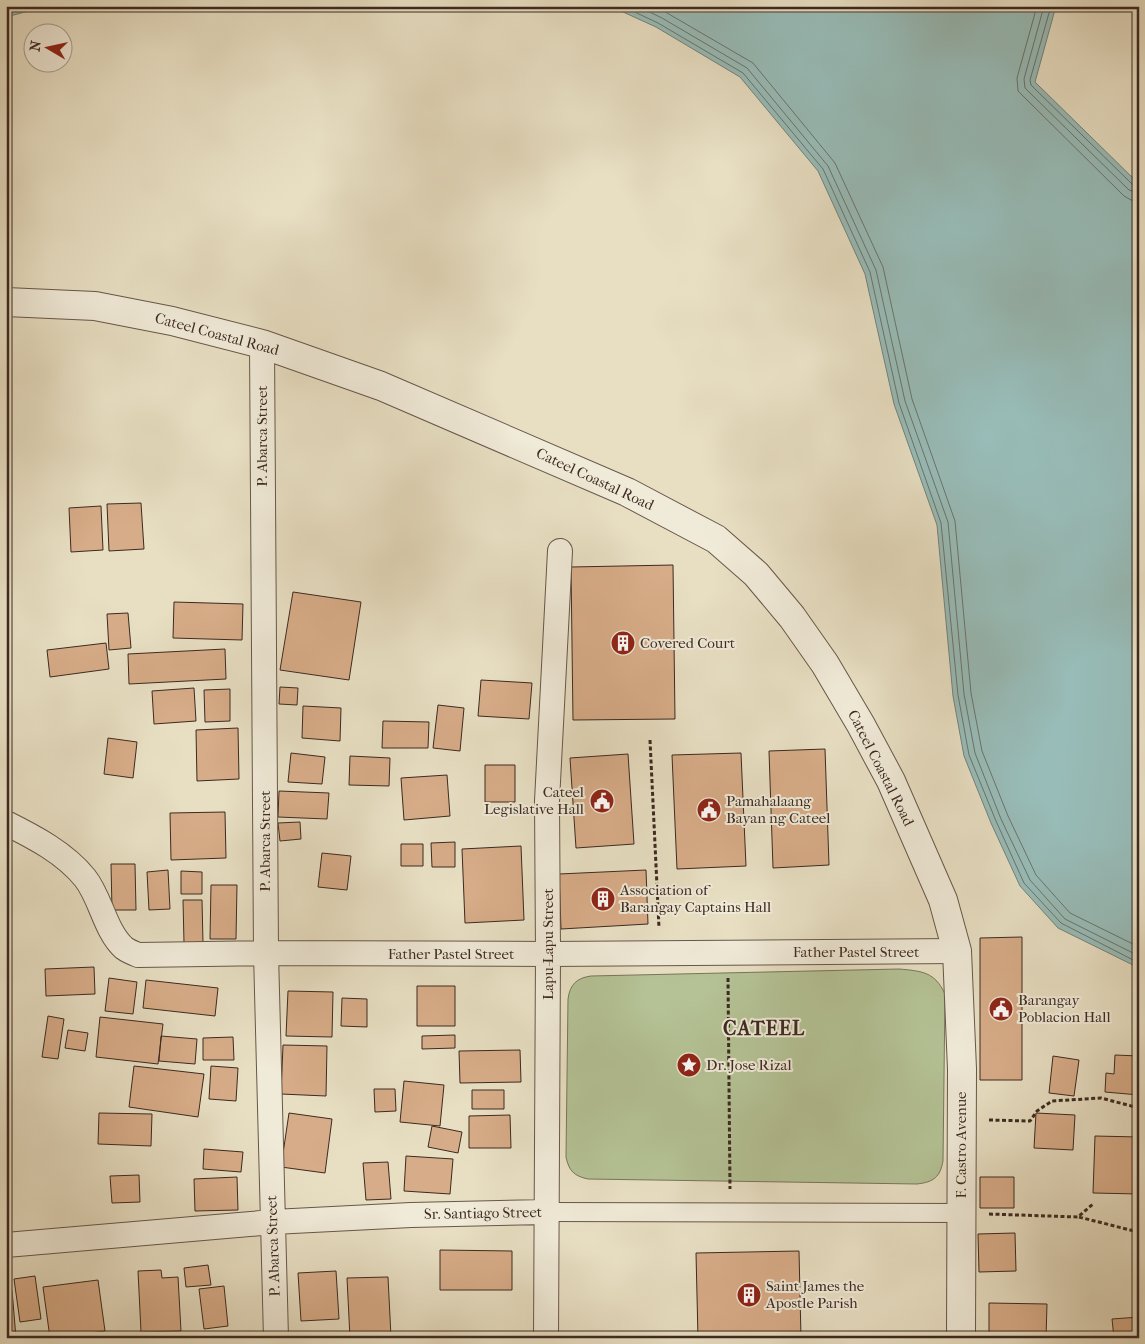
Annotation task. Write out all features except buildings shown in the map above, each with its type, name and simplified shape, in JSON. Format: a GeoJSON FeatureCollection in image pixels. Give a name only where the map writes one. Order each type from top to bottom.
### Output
{"type":"FeatureCollection","features":[{"type":"Feature","properties":{"kind":"street","name":"Cateel Coastal Road"},"geometry":{"type":"LineString","coordinates":[[6,302],[95,306],[172,321],[262,344],[381,386],[627,492],[716,539],[750,568],[792,617],[825,664],[865,733],[903,807],[943,900],[957,952]]}},
{"type":"Feature","properties":{"kind":"street","name":"P. Abarca Street"},"geometry":{"type":"LineString","coordinates":[[262,344],[266,953],[276,1338]]}},
{"type":"Feature","properties":{"kind":"street","name":"Lapu-Lapu Street"},"geometry":{"type":"LineString","coordinates":[[546,1338],[547,801],[560,551]]}},
{"type":"Feature","properties":{"kind":"street","name":"Father Pastel Street"},"geometry":{"type":"LineString","coordinates":[[6,823],[67,858],[85,878],[118,941],[126,949],[138,955],[266,953],[661,954],[957,952]]}},
{"type":"Feature","properties":{"kind":"street","name":"F. Castro Avenue"},"geometry":{"type":"LineString","coordinates":[[957,952],[961,1009],[961,1338]]}},
{"type":"Feature","properties":{"kind":"street","name":"Sr. Santiago Street"},"geometry":{"type":"LineString","coordinates":[[6,1245],[273,1222],[410,1215],[547,1212],[961,1213]]}},
{"type":"Feature","properties":{"kind":"path"},"geometry":{"type":"LineString","coordinates":[[650,740],[661,954]]}},
{"type":"Feature","properties":{"kind":"path"},"geometry":{"type":"LineString","coordinates":[[728,953],[730,1212]]}},
{"type":"Feature","properties":{"kind":"path"},"geometry":{"type":"LineString","coordinates":[[961,1118],[1030,1121],[1037,1111],[1052,1101],[1101,1098],[1139,1108]]}},
{"type":"Feature","properties":{"kind":"path"},"geometry":{"type":"LineString","coordinates":[[1078,1217],[1093,1204]]}},
{"type":"Feature","properties":{"kind":"path"},"geometry":{"type":"LineString","coordinates":[[961,1213],[1078,1217],[1138,1232]]}},
{"type":"Feature","properties":{"kind":"green space"},"geometry":{"type":"Polygon","coordinates":[[[899,969],[927,974],[937,981],[945,994],[943,1161],[938,1175],[932,1180],[917,1184],[588,1179],[576,1174],[569,1166],[566,1157],[568,999],[570,989],[578,980],[591,976],[899,969]]]}},
{"type":"Feature","properties":{"kind":"water"},"geometry":{"type":"Polygon","coordinates":[[[6,6],[48,6],[6,17],[6,6]]]}},
{"type":"Feature","properties":{"kind":"water"},"geometry":{"type":"Polygon","coordinates":[[[610,6],[1056,6],[1035,82],[1139,184],[1139,968],[1058,928],[1020,886],[991,823],[964,756],[953,696],[937,525],[894,404],[865,274],[818,171],[740,77],[656,27],[610,6]]]}},
{"type":"Feature","properties":{"kind":"place","name":"Covered Court"},"geometry":{"type":"Point","coordinates":[623,643]}},
{"type":"Feature","properties":{"kind":"place","name":"Cateel Legislative Hall"},"geometry":{"type":"Point","coordinates":[602,801]}},
{"type":"Feature","properties":{"kind":"place","name":"Pamahalaang Bayan ng Cateel"},"geometry":{"type":"Point","coordinates":[709,810]}},
{"type":"Feature","properties":{"kind":"place","name":"Association of Barangay Captains Hall"},"geometry":{"type":"Point","coordinates":[603,899]}},
{"type":"Feature","properties":{"kind":"place","name":"Barangay Poblacion Hall"},"geometry":{"type":"Point","coordinates":[1001,1009]}},
{"type":"Feature","properties":{"kind":"place","name":"Dr. Jose Rizal"},"geometry":{"type":"Point","coordinates":[689,1065]}},
{"type":"Feature","properties":{"kind":"place","name":"Saint James the Apostle Parish"},"geometry":{"type":"Point","coordinates":[749,1295]}},
{"type":"Feature","properties":{"kind":"district","name":"CATEEL"},"geometry":{"type":"Point","coordinates":[764,1028]}}]}
